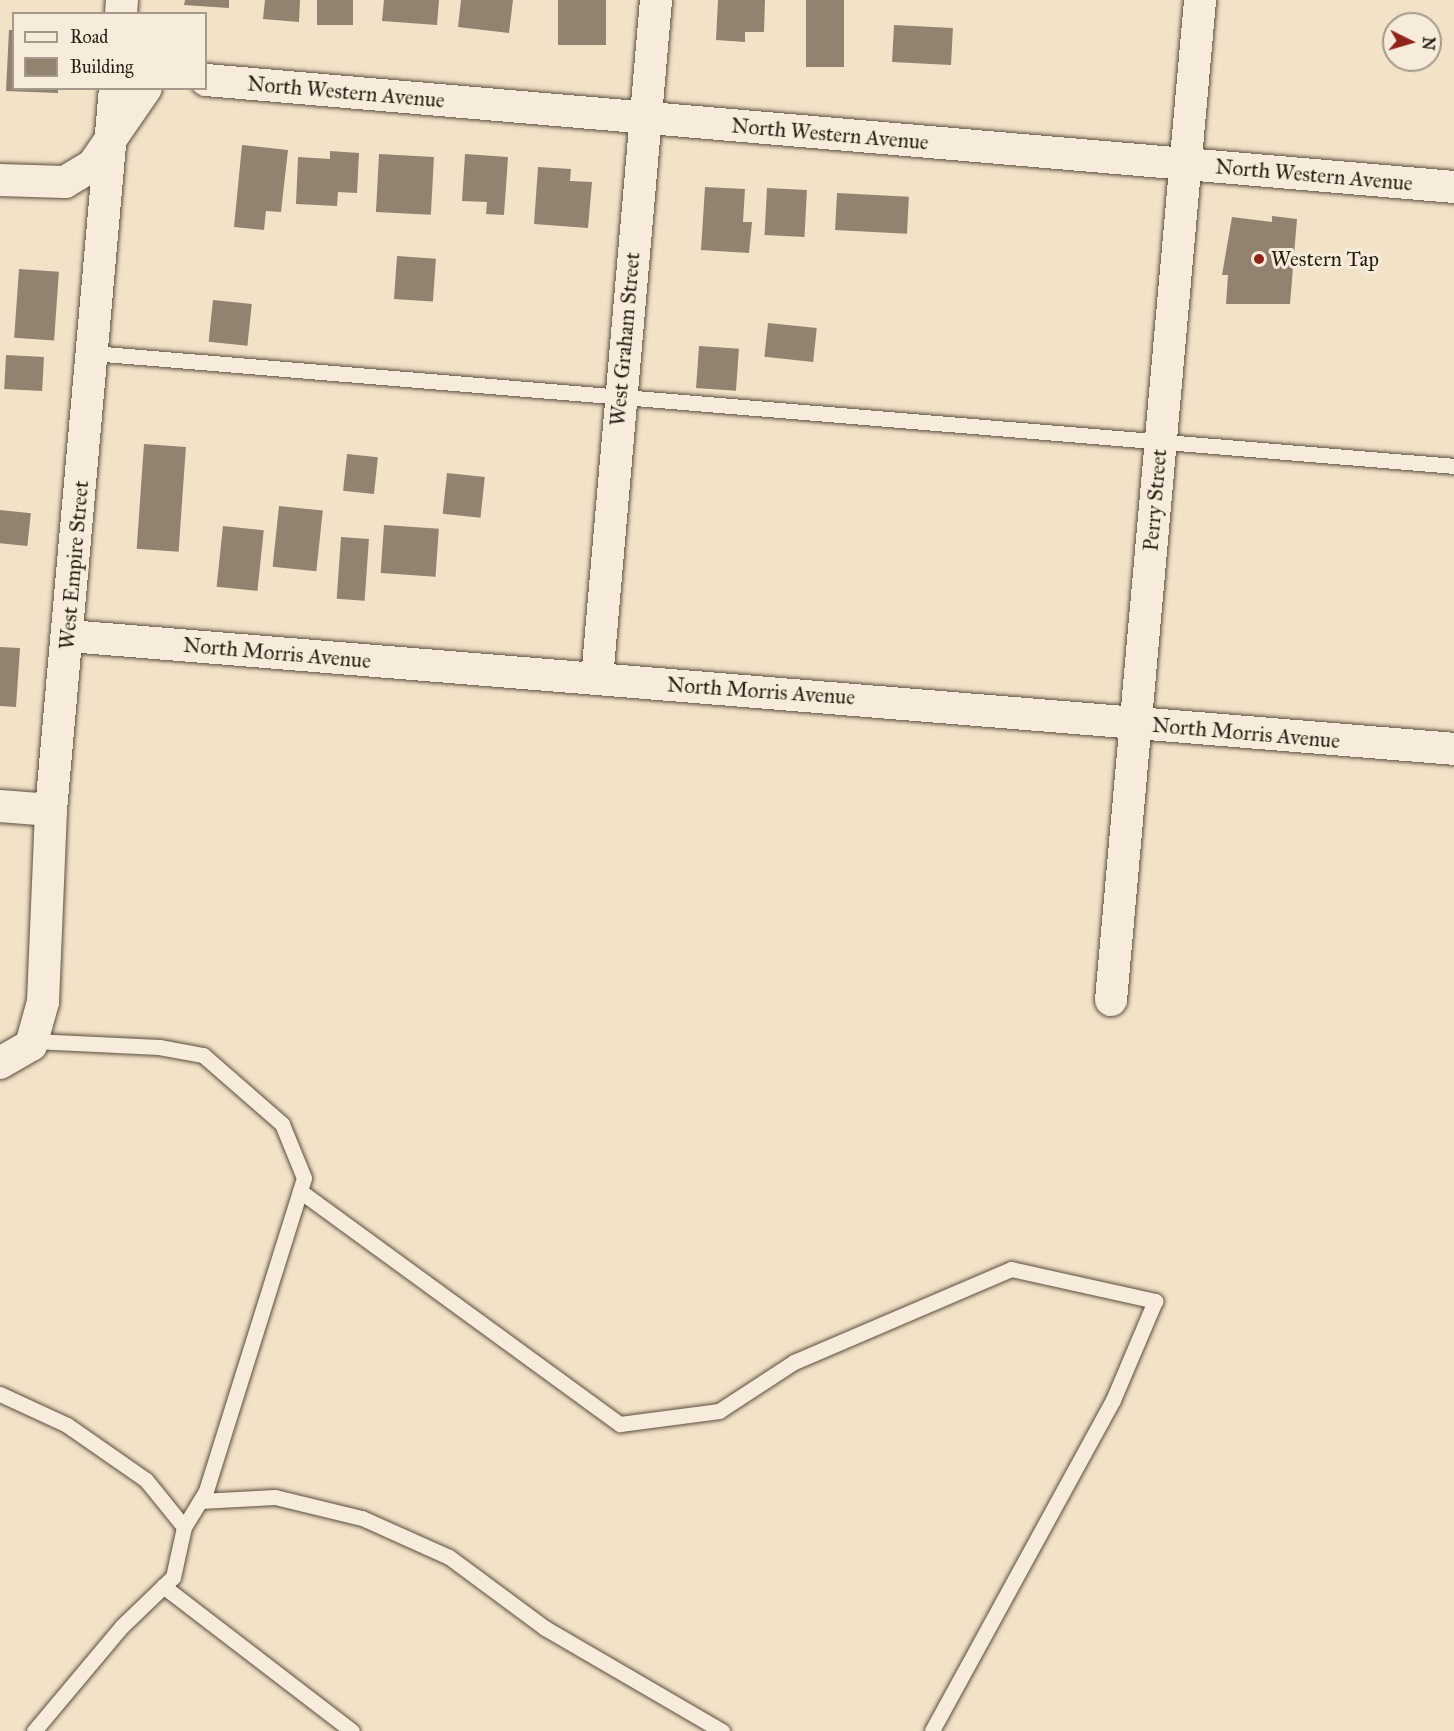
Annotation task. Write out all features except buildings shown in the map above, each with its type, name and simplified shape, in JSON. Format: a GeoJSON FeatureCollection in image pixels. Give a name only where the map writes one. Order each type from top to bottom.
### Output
{"type":"FeatureCollection","features":[{"type":"Feature","properties":{"kind":"street","name":"West Graham Street"},"geometry":{"type":"LineString","coordinates":[[597,679],[656,0]]}},
{"type":"Feature","properties":{"kind":"street","name":"Perry Street"},"geometry":{"type":"LineString","coordinates":[[1111,1000],[1200,0]]}},
{"type":"Feature","properties":{"kind":"street","name":"North Western Avenue"},"geometry":{"type":"LineString","coordinates":[[207,80],[1454,187]]}},
{"type":"Feature","properties":{"kind":"street","name":"West Empire Street"},"geometry":{"type":"LineString","coordinates":[[33,1041],[43,1002],[51,810],[69,636],[115,90]]}},
{"type":"Feature","properties":{"kind":"street"},"geometry":{"type":"LineString","coordinates":[[0,180],[65,182],[93,165],[112,132],[144,90]]}},
{"type":"Feature","properties":{"kind":"street","name":"North Morris Avenue"},"geometry":{"type":"LineString","coordinates":[[69,636],[1454,749]]}},
{"type":"Feature","properties":{"kind":"street"},"geometry":{"type":"LineString","coordinates":[[0,806],[51,810]]}},
{"type":"Feature","properties":{"kind":"street"},"geometry":{"type":"LineString","coordinates":[[0,1063],[12,1060],[33,1041]]}},
{"type":"Feature","properties":{"kind":"lane"},"geometry":{"type":"LineString","coordinates":[[92,354],[1454,466]]}},
{"type":"Feature","properties":{"kind":"lane"},"geometry":{"type":"LineString","coordinates":[[33,1041],[159,1047],[203,1054],[282,1124],[304,1178],[200,1501],[184,1527],[173,1577],[34,1731]]}},
{"type":"Feature","properties":{"kind":"lane"},"geometry":{"type":"LineString","coordinates":[[300,1191],[620,1424],[719,1411],[794,1362],[1011,1269],[1155,1301],[1113,1400],[932,1731]]}},
{"type":"Feature","properties":{"kind":"lane"},"geometry":{"type":"LineString","coordinates":[[0,1394],[67,1425],[146,1480],[184,1527]]}},
{"type":"Feature","properties":{"kind":"lane"},"geometry":{"type":"LineString","coordinates":[[200,1501],[275,1497],[384,1528],[449,1557],[545,1628],[722,1731]]}},
{"type":"Feature","properties":{"kind":"lane"},"geometry":{"type":"LineString","coordinates":[[163,1586],[352,1731]]}},
{"type":"Feature","properties":{"kind":"place","name":"Western Tap"},"geometry":{"type":"Point","coordinates":[1259,259]}}]}
